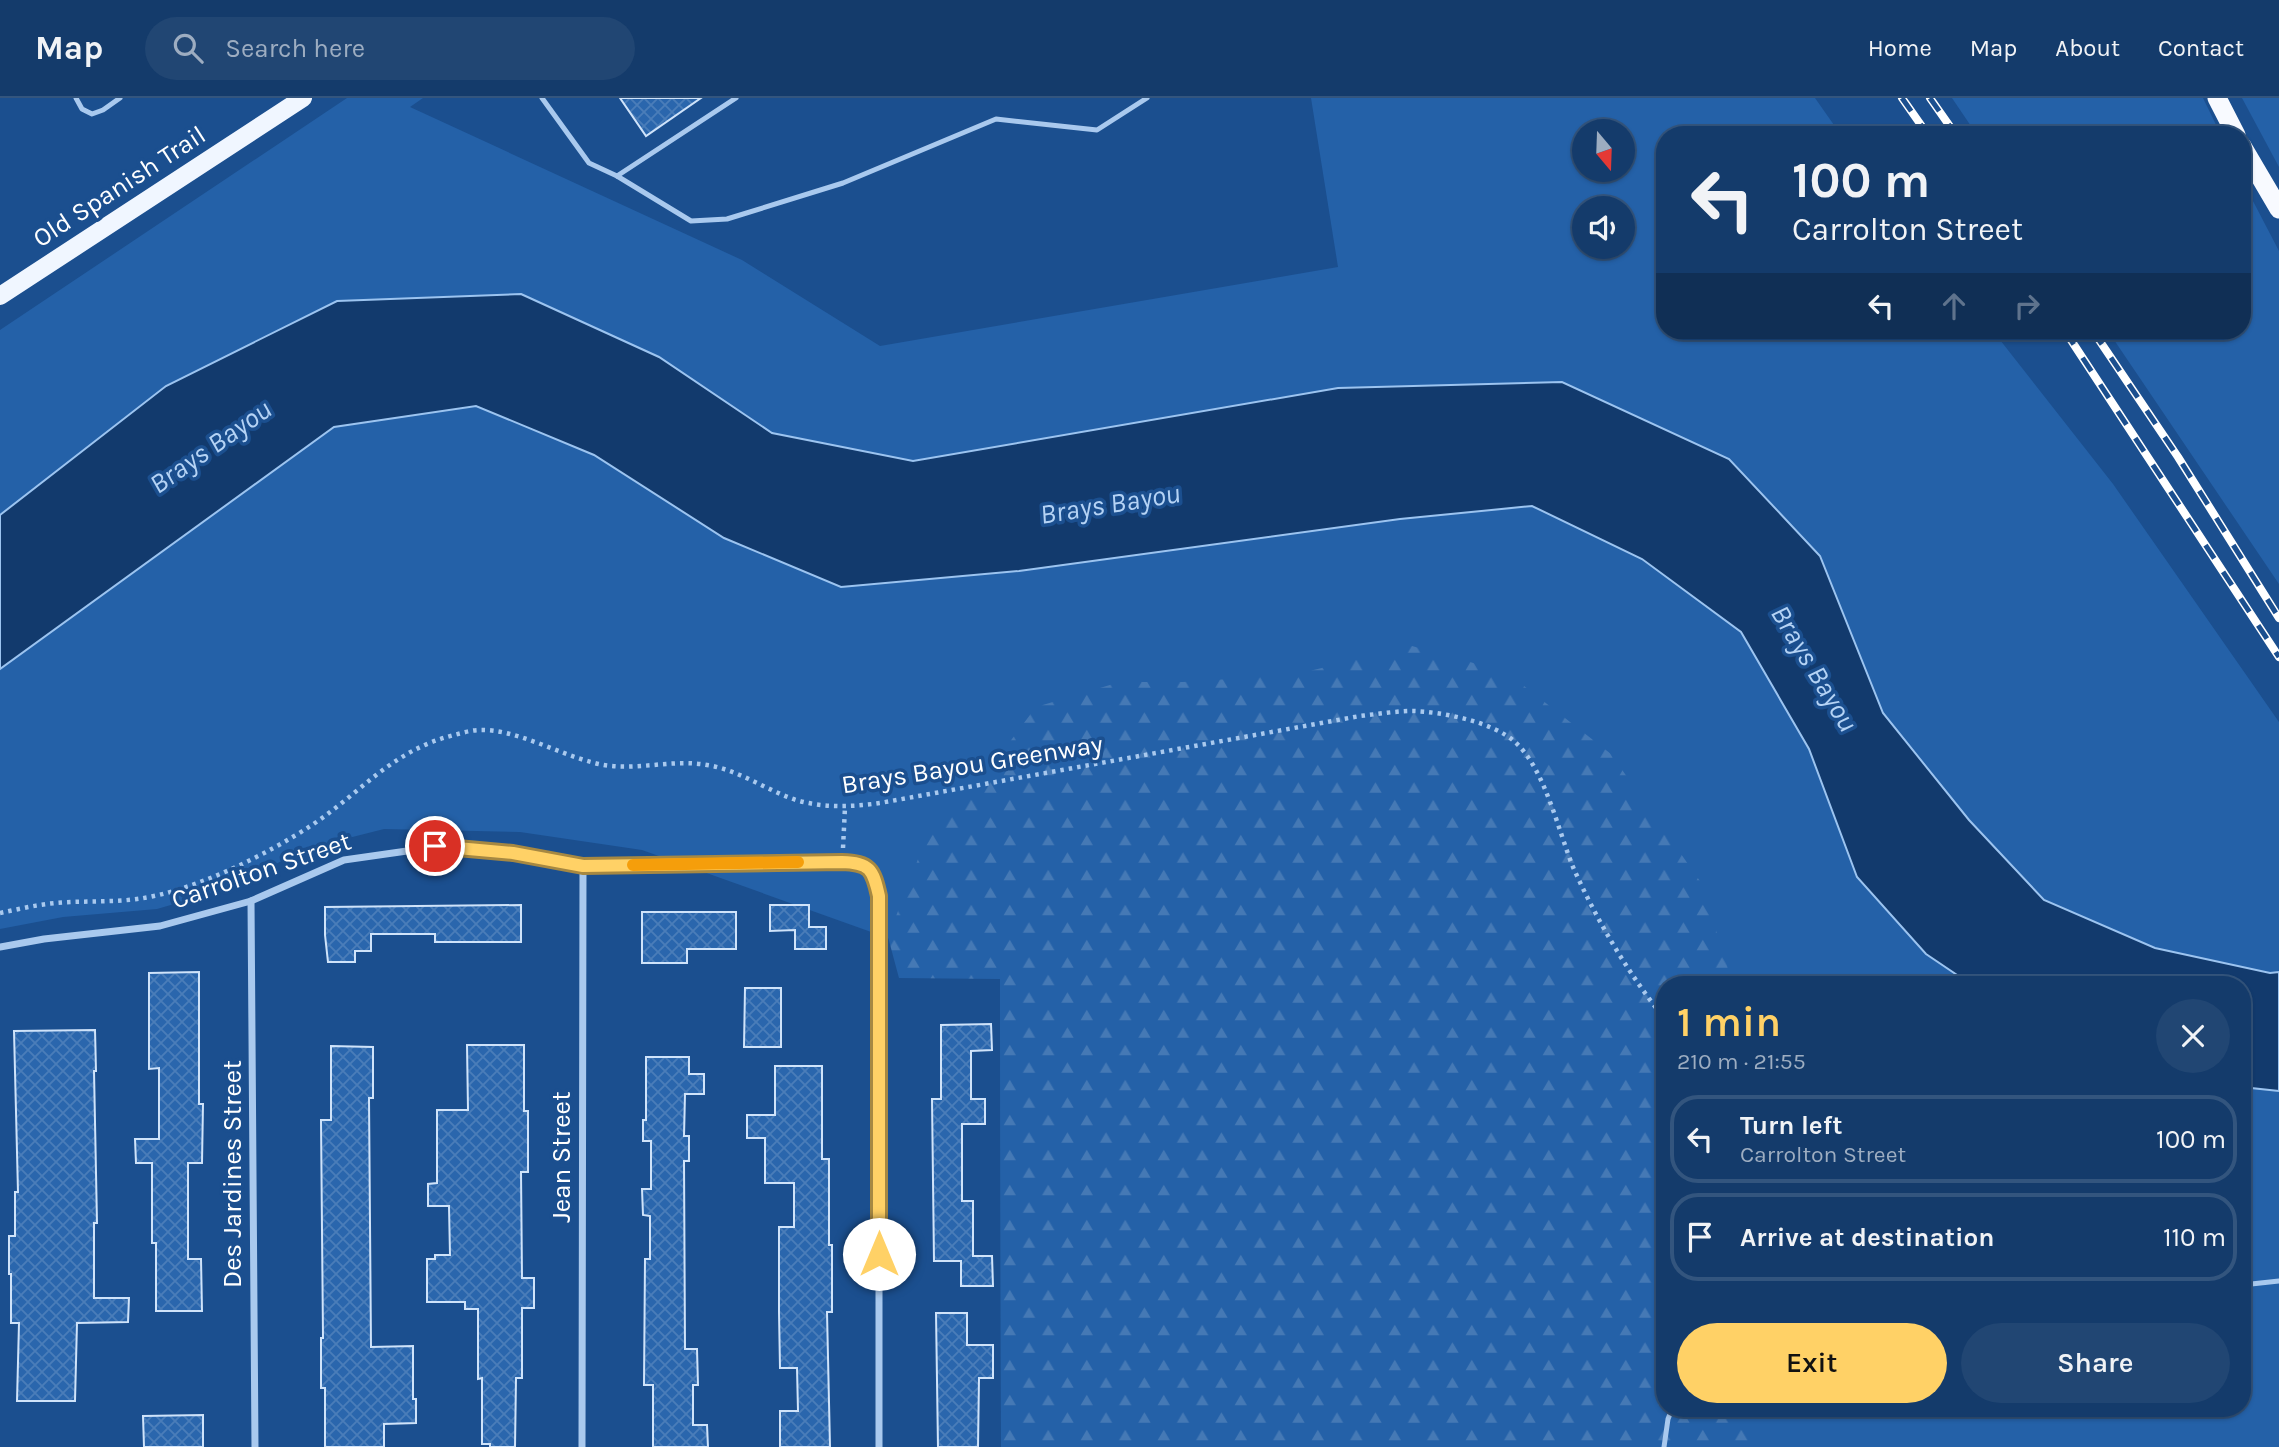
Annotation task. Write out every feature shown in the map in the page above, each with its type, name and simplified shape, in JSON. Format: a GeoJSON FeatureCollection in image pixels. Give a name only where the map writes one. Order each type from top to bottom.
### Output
{"type":"FeatureCollection","features":[{"type":"Feature","properties":{"kind":"highway"},"geometry":{"type":"LineString","coordinates":[[2217,98],[2231,126]]}},
{"type":"Feature","properties":{"kind":"highway"},"geometry":{"type":"LineString","coordinates":[[2251,161],[2279,209]]}},
{"type":"Feature","properties":{"kind":"main road","name":"Old Spanish Trail"},"geometry":{"type":"LineString","coordinates":[[0,296],[303,98]]}},
{"type":"Feature","properties":{"kind":"street","name":"Carrolton Street"},"geometry":{"type":"LineString","coordinates":[[0,947],[44,939],[160,926],[251,901],[344,860],[435,846],[513,853],[583,866],[842,862],[860,863],[869,868],[876,880],[879,896],[879,1447]]}},
{"type":"Feature","properties":{"kind":"street","name":"Jean Street"},"geometry":{"type":"LineString","coordinates":[[582,1447],[583,866]]}},
{"type":"Feature","properties":{"kind":"street","name":"Des Jardines Street"},"geometry":{"type":"LineString","coordinates":[[251,901],[255,1447]]}},
{"type":"Feature","properties":{"kind":"lane"},"geometry":{"type":"LineString","coordinates":[[76,98],[82,109],[92,114],[120,98]]}},
{"type":"Feature","properties":{"kind":"lane"},"geometry":{"type":"LineString","coordinates":[[542,98],[589,163],[617,176],[691,220],[727,219],[844,183],[996,119],[1097,130],[1146,98]]}},
{"type":"Feature","properties":{"kind":"lane"},"geometry":{"type":"LineString","coordinates":[[617,176],[736,98]]}},
{"type":"Feature","properties":{"kind":"lane"},"geometry":{"type":"LineString","coordinates":[[2251,1284],[2279,1281]]}},
{"type":"Feature","properties":{"kind":"lane"},"geometry":{"type":"LineString","coordinates":[[1664,1447],[1669,1417]]}},
{"type":"Feature","properties":{"kind":"path","name":"Brays Bayou Greenway"},"geometry":{"type":"LineString","coordinates":[[0,913],[48,904],[145,898],[205,878],[286,842],[351,796],[398,757],[425,744],[478,730],[504,732],[606,766],[630,768],[707,765],[740,775],[796,800],[845,807],[1382,713],[1423,712],[1473,722],[1506,736],[1522,750],[1544,788],[1589,901],[1642,990],[1656,1008]]}},
{"type":"Feature","properties":{"kind":"path"},"geometry":{"type":"LineString","coordinates":[[842,862],[845,807]]}},
{"type":"Feature","properties":{"kind":"green space"},"geometry":{"type":"Polygon","coordinates":[[[347,98],[423,98],[410,107],[742,260],[880,346],[1338,267],[1311,98],[1815,98],[1835,126],[1656,126],[1656,340],[2000,340],[2113,484],[2279,722],[2279,1447],[1001,1447],[1000,978],[642,850],[520,832],[384,829],[305,849],[229,888],[157,909],[63,917],[0,929],[0,330],[347,98]]]}},
{"type":"Feature","properties":{"kind":"green space"},"geometry":{"type":"Polygon","coordinates":[[[1952,98],[2203,98],[2217,126],[1971,126],[1952,98]]]}},
{"type":"Feature","properties":{"kind":"green space"},"geometry":{"type":"Polygon","coordinates":[[[2242,98],[2279,98],[2279,167],[2242,98]]]}},
{"type":"Feature","properties":{"kind":"green space"},"geometry":{"type":"Polygon","coordinates":[[[2251,197],[2279,251],[2279,584],[2114,340],[2251,340],[2251,197]]]}},
{"type":"Feature","properties":{"kind":"green space"},"geometry":{"type":"Polygon","coordinates":[[[1412,646],[1506,672],[1611,754],[1702,884],[1730,976],[1656,976],[1656,1417],[1751,1417],[1753,1447],[1001,1447],[1000,979],[899,978],[888,937],[930,828],[966,800],[1036,707],[1120,682],[1183,682],[1293,675],[1412,646]]]}},
{"type":"Feature","properties":{"kind":"water","name":"Brays Bayou"},"geometry":{"type":"Polygon","coordinates":[[[521,294],[659,357],[772,433],[913,461],[1338,388],[1562,382],[1729,459],[1820,556],[1883,713],[1969,820],[2044,900],[2155,948],[2270,973],[2279,972],[2279,1091],[2251,1088],[2251,976],[1959,976],[1926,954],[1857,877],[1809,749],[1741,632],[1642,559],[1532,506],[1400,519],[1019,571],[841,587],[724,538],[594,455],[476,406],[334,427],[0,669],[0,515],[166,386],[337,301],[521,294]]]}},
{"type":"Feature","properties":{"kind":"building"},"geometry":{"type":"Polygon","coordinates":[[[620,98],[701,98],[646,136],[620,98]]]}},
{"type":"Feature","properties":{"kind":"building"},"geometry":{"type":"Polygon","coordinates":[[[521,905],[521,942],[435,942],[435,934],[371,934],[371,951],[355,951],[355,962],[328,962],[325,907],[521,905]]]}},
{"type":"Feature","properties":{"kind":"building"},"geometry":{"type":"Polygon","coordinates":[[[770,905],[809,905],[809,927],[826,927],[826,949],[795,949],[795,930],[770,931],[770,905]]]}},
{"type":"Feature","properties":{"kind":"building"},"geometry":{"type":"Polygon","coordinates":[[[642,912],[736,912],[736,949],[687,949],[687,963],[642,963],[642,912]]]}},
{"type":"Feature","properties":{"kind":"building"},"geometry":{"type":"Polygon","coordinates":[[[199,972],[202,1163],[188,1163],[188,1259],[201,1259],[202,1311],[156,1311],[156,1243],[152,1243],[152,1163],[136,1163],[135,1139],[159,1139],[159,1068],[149,1069],[149,973],[199,972]]]}},
{"type":"Feature","properties":{"kind":"building"},"geometry":{"type":"Polygon","coordinates":[[[745,988],[781,988],[781,1047],[744,1047],[745,988]]]}},
{"type":"Feature","properties":{"kind":"building"},"geometry":{"type":"Polygon","coordinates":[[[991,1024],[992,1050],[971,1051],[971,1099],[985,1099],[985,1124],[962,1124],[962,1201],[973,1201],[973,1256],[992,1256],[993,1286],[961,1286],[961,1261],[934,1261],[932,1099],[941,1099],[941,1025],[991,1024]]]}},
{"type":"Feature","properties":{"kind":"building"},"geometry":{"type":"Polygon","coordinates":[[[95,1030],[97,1223],[94,1223],[94,1298],[129,1298],[128,1322],[77,1323],[75,1401],[17,1401],[19,1323],[11,1323],[9,1274],[9,1236],[15,1236],[15,1192],[18,1192],[14,1031],[95,1030]]]}},
{"type":"Feature","properties":{"kind":"building"},"geometry":{"type":"Polygon","coordinates":[[[467,1045],[524,1045],[528,1172],[521,1172],[522,1278],[534,1278],[534,1308],[522,1308],[522,1378],[516,1378],[515,1447],[490,1447],[490,1444],[482,1444],[478,1309],[465,1309],[465,1302],[427,1302],[427,1259],[435,1259],[435,1255],[450,1255],[449,1206],[428,1206],[428,1184],[437,1183],[437,1110],[468,1110],[467,1045]]]}},
{"type":"Feature","properties":{"kind":"building"},"geometry":{"type":"Polygon","coordinates":[[[331,1046],[373,1047],[373,1098],[369,1098],[371,1347],[413,1346],[416,1423],[384,1424],[384,1447],[325,1447],[325,1388],[321,1388],[321,1120],[331,1120],[331,1046]]]}},
{"type":"Feature","properties":{"kind":"building"},"geometry":{"type":"Polygon","coordinates":[[[646,1057],[689,1057],[689,1074],[704,1074],[704,1094],[685,1094],[684,1136],[689,1136],[689,1161],[684,1161],[685,1349],[697,1349],[698,1385],[693,1385],[693,1425],[707,1425],[708,1447],[653,1447],[653,1385],[644,1385],[645,1259],[650,1259],[650,1216],[643,1215],[642,1189],[651,1189],[651,1141],[643,1141],[643,1120],[646,1120],[646,1057]]]}},
{"type":"Feature","properties":{"kind":"building"},"geometry":{"type":"Polygon","coordinates":[[[775,1066],[822,1066],[822,1159],[829,1159],[829,1245],[832,1245],[832,1312],[827,1312],[830,1447],[780,1447],[780,1411],[798,1411],[797,1368],[780,1368],[779,1312],[779,1227],[794,1227],[794,1183],[765,1183],[765,1138],[747,1138],[747,1115],[775,1115],[775,1066]]]}},
{"type":"Feature","properties":{"kind":"building"},"geometry":{"type":"Polygon","coordinates":[[[936,1313],[967,1313],[967,1345],[993,1345],[993,1378],[979,1378],[978,1447],[938,1447],[936,1313]]]}},
{"type":"Feature","properties":{"kind":"building"},"geometry":{"type":"Polygon","coordinates":[[[203,1415],[203,1447],[144,1447],[143,1416],[203,1415]]]}},
{"type":"Feature","properties":{"kind":"railway"},"geometry":{"type":"LineString","coordinates":[[1902,98],[1922,126]]}},
{"type":"Feature","properties":{"kind":"railway"},"geometry":{"type":"LineString","coordinates":[[1930,98],[1950,126]]}},
{"type":"Feature","properties":{"kind":"railway"},"geometry":{"type":"LineString","coordinates":[[2071,340],[2279,657]]}},
{"type":"Feature","properties":{"kind":"railway"},"geometry":{"type":"LineString","coordinates":[[2099,340],[2178,457],[2279,618]]}},
{"type":"Feature","properties":{"kind":"slow traffic"},"geometry":{"type":"LineString","coordinates":[[633,865],[798,862]]}},
{"type":"Feature","properties":{"kind":"route"},"geometry":{"type":"LineString","coordinates":[[435,846],[513,853],[583,866],[842,862],[860,863],[869,868],[876,880],[879,896],[879,1254]]}}]}
